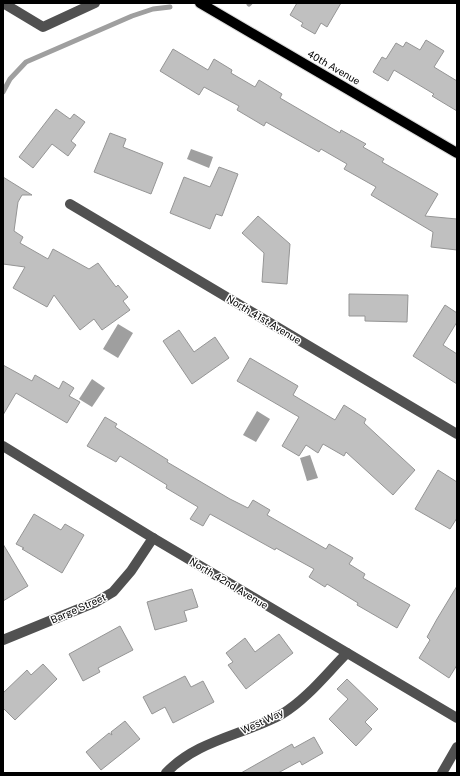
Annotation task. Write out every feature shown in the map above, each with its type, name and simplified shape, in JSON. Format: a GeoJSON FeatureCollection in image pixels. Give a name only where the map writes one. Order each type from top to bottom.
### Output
{"type":"FeatureCollection","features":[{"type":"Feature","properties":{"kind":"main road","name":"40th Avenue"},"geometry":{"type":"LineString","coordinates":[[200,3],[457,153]]}},
{"type":"Feature","properties":{"kind":"street"},"geometry":{"type":"LineString","coordinates":[[3,3],[43,27],[95,3]]}},
{"type":"Feature","properties":{"kind":"street","name":"North 41st Avenue"},"geometry":{"type":"LineString","coordinates":[[70,204],[457,434]]}},
{"type":"Feature","properties":{"kind":"street","name":"North 42nd Avenue"},"geometry":{"type":"LineString","coordinates":[[3,446],[153,538],[457,718]]}},
{"type":"Feature","properties":{"kind":"street","name":"Barge Street"},"geometry":{"type":"LineString","coordinates":[[3,640],[96,602],[113,592],[131,571],[153,538]]}},
{"type":"Feature","properties":{"kind":"street","name":"West Way"},"geometry":{"type":"LineString","coordinates":[[166,773],[174,765],[202,747],[283,713],[309,692],[347,653]]}},
{"type":"Feature","properties":{"kind":"street"},"geometry":{"type":"LineString","coordinates":[[442,773],[457,747]]}},
{"type":"Feature","properties":{"kind":"shaded area"},"geometry":{"type":"Polygon","coordinates":[[[191,149],[213,157],[209,168],[187,159],[191,149]]]}},
{"type":"Feature","properties":{"kind":"shaded area"},"geometry":{"type":"Polygon","coordinates":[[[118,324],[133,333],[118,358],[103,349],[118,324]]]}},
{"type":"Feature","properties":{"kind":"shaded area"},"geometry":{"type":"Polygon","coordinates":[[[92,379],[105,388],[92,407],[79,399],[92,379]]]}},
{"type":"Feature","properties":{"kind":"shaded area"},"geometry":{"type":"Polygon","coordinates":[[[257,411],[270,419],[256,442],[243,435],[257,411]]]}},
{"type":"Feature","properties":{"kind":"shaded area"},"geometry":{"type":"Polygon","coordinates":[[[310,455],[318,478],[307,481],[300,458],[310,455]]]}},
{"type":"Feature","properties":{"kind":"building"},"geometry":{"type":"Polygon","coordinates":[[[297,3],[341,3],[327,27],[321,23],[315,34],[301,26],[303,23],[290,15],[297,3]]]}},
{"type":"Feature","properties":{"kind":"building"},"geometry":{"type":"Polygon","coordinates":[[[426,40],[444,51],[434,67],[457,81],[457,111],[432,96],[434,94],[394,70],[388,81],[373,72],[382,57],[386,59],[396,43],[403,47],[406,42],[420,50],[426,40]]]}},
{"type":"Feature","properties":{"kind":"building"},"geometry":{"type":"Polygon","coordinates":[[[173,49],[208,70],[214,59],[232,70],[231,73],[255,87],[259,80],[282,94],[280,98],[340,133],[341,130],[366,144],[363,147],[384,159],[382,162],[438,194],[425,216],[457,219],[457,250],[431,247],[433,232],[371,195],[376,187],[344,169],[347,164],[321,149],[319,152],[266,122],[264,126],[237,110],[239,106],[204,87],[199,95],[160,71],[173,49]]]}},
{"type":"Feature","properties":{"kind":"building"},"geometry":{"type":"Polygon","coordinates":[[[56,109],[70,119],[74,114],[85,122],[71,141],[76,145],[68,156],[52,144],[33,168],[19,157],[56,109]]]}},
{"type":"Feature","properties":{"kind":"building"},"geometry":{"type":"Polygon","coordinates":[[[110,133],[126,139],[123,147],[163,163],[151,194],[94,172],[110,133]]]}},
{"type":"Feature","properties":{"kind":"building"},"geometry":{"type":"Polygon","coordinates":[[[219,167],[238,174],[222,216],[216,214],[210,229],[170,213],[184,177],[210,187],[219,167]]]}},
{"type":"Feature","properties":{"kind":"building"},"geometry":{"type":"Polygon","coordinates":[[[3,177],[32,195],[22,195],[18,202],[14,231],[23,237],[20,243],[48,259],[53,249],[89,269],[98,263],[116,287],[118,285],[128,297],[123,301],[130,310],[102,330],[94,319],[80,330],[54,295],[47,307],[13,288],[25,267],[3,264],[3,177]]]}},
{"type":"Feature","properties":{"kind":"building"},"geometry":{"type":"Polygon","coordinates":[[[258,216],[290,244],[287,284],[262,282],[264,253],[242,233],[258,216]]]}},
{"type":"Feature","properties":{"kind":"building"},"geometry":{"type":"Polygon","coordinates":[[[349,294],[408,295],[407,322],[365,321],[365,316],[349,316],[349,294]]]}},
{"type":"Feature","properties":{"kind":"building"},"geometry":{"type":"Polygon","coordinates":[[[445,305],[457,313],[457,322],[443,345],[457,354],[457,384],[413,356],[445,305]]]}},
{"type":"Feature","properties":{"kind":"building"},"geometry":{"type":"Polygon","coordinates":[[[179,330],[194,352],[215,337],[229,358],[192,384],[163,341],[179,330]]]}},
{"type":"Feature","properties":{"kind":"building"},"geometry":{"type":"Polygon","coordinates":[[[250,358],[298,386],[293,395],[335,420],[344,405],[366,419],[364,423],[415,470],[393,495],[346,452],[344,456],[323,444],[318,453],[306,445],[299,456],[282,446],[299,417],[237,381],[250,358]]]}},
{"type":"Feature","properties":{"kind":"building"},"geometry":{"type":"Polygon","coordinates":[[[3,365],[32,381],[35,375],[59,389],[63,381],[74,388],[69,396],[80,402],[67,423],[16,393],[3,415],[3,365]]]}},
{"type":"Feature","properties":{"kind":"building"},"geometry":{"type":"Polygon","coordinates":[[[105,417],[117,424],[115,427],[168,460],[167,462],[230,499],[248,508],[253,500],[270,510],[267,515],[326,549],[329,544],[353,558],[349,564],[365,574],[363,578],[410,605],[397,628],[357,605],[358,603],[327,584],[325,587],[309,577],[314,569],[276,548],[275,550],[210,514],[203,526],[190,519],[198,507],[166,488],[167,485],[120,456],[116,462],[87,446],[105,417]]]}},
{"type":"Feature","properties":{"kind":"building"},"geometry":{"type":"Polygon","coordinates":[[[438,470],[457,482],[457,518],[450,529],[415,509],[438,470]]]}},
{"type":"Feature","properties":{"kind":"building"},"geometry":{"type":"Polygon","coordinates":[[[34,514],[61,530],[65,524],[84,535],[62,573],[16,544],[34,514]]]}},
{"type":"Feature","properties":{"kind":"building"},"geometry":{"type":"Polygon","coordinates":[[[3,544],[28,586],[3,601],[3,544]]]}},
{"type":"Feature","properties":{"kind":"building"},"geometry":{"type":"Polygon","coordinates":[[[457,586],[457,665],[449,678],[419,658],[430,640],[427,637],[457,586]]]}},
{"type":"Feature","properties":{"kind":"building"},"geometry":{"type":"Polygon","coordinates":[[[192,589],[198,607],[184,611],[187,621],[155,630],[147,602],[192,589]]]}},
{"type":"Feature","properties":{"kind":"building"},"geometry":{"type":"Polygon","coordinates":[[[120,626],[133,650],[98,668],[100,672],[83,681],[69,654],[120,626]]]}},
{"type":"Feature","properties":{"kind":"building"},"geometry":{"type":"Polygon","coordinates":[[[279,634],[293,653],[246,689],[228,665],[233,662],[226,653],[245,638],[255,652],[279,634]]]}},
{"type":"Feature","properties":{"kind":"building"},"geometry":{"type":"Polygon","coordinates":[[[43,664],[57,679],[15,720],[3,708],[3,693],[27,670],[31,675],[43,664]]]}},
{"type":"Feature","properties":{"kind":"building"},"geometry":{"type":"Polygon","coordinates":[[[185,676],[191,687],[203,681],[214,702],[173,723],[165,707],[152,714],[143,697],[185,676]]]}},
{"type":"Feature","properties":{"kind":"building"},"geometry":{"type":"Polygon","coordinates":[[[347,679],[378,709],[365,722],[372,729],[356,746],[329,719],[348,699],[337,689],[347,679]]]}},
{"type":"Feature","properties":{"kind":"building"},"geometry":{"type":"Polygon","coordinates":[[[125,721],[140,739],[101,770],[86,752],[109,733],[112,735],[111,732],[125,721]]]}},
{"type":"Feature","properties":{"kind":"building"},"geometry":{"type":"Polygon","coordinates":[[[314,737],[323,753],[302,765],[300,761],[278,773],[241,773],[292,744],[294,748],[314,737]]]}},
{"type":"Feature","properties":{"kind":"waterway"},"geometry":{"type":"LineString","coordinates":[[3,92],[10,79],[26,62],[132,16],[153,9],[170,7]]}}]}
